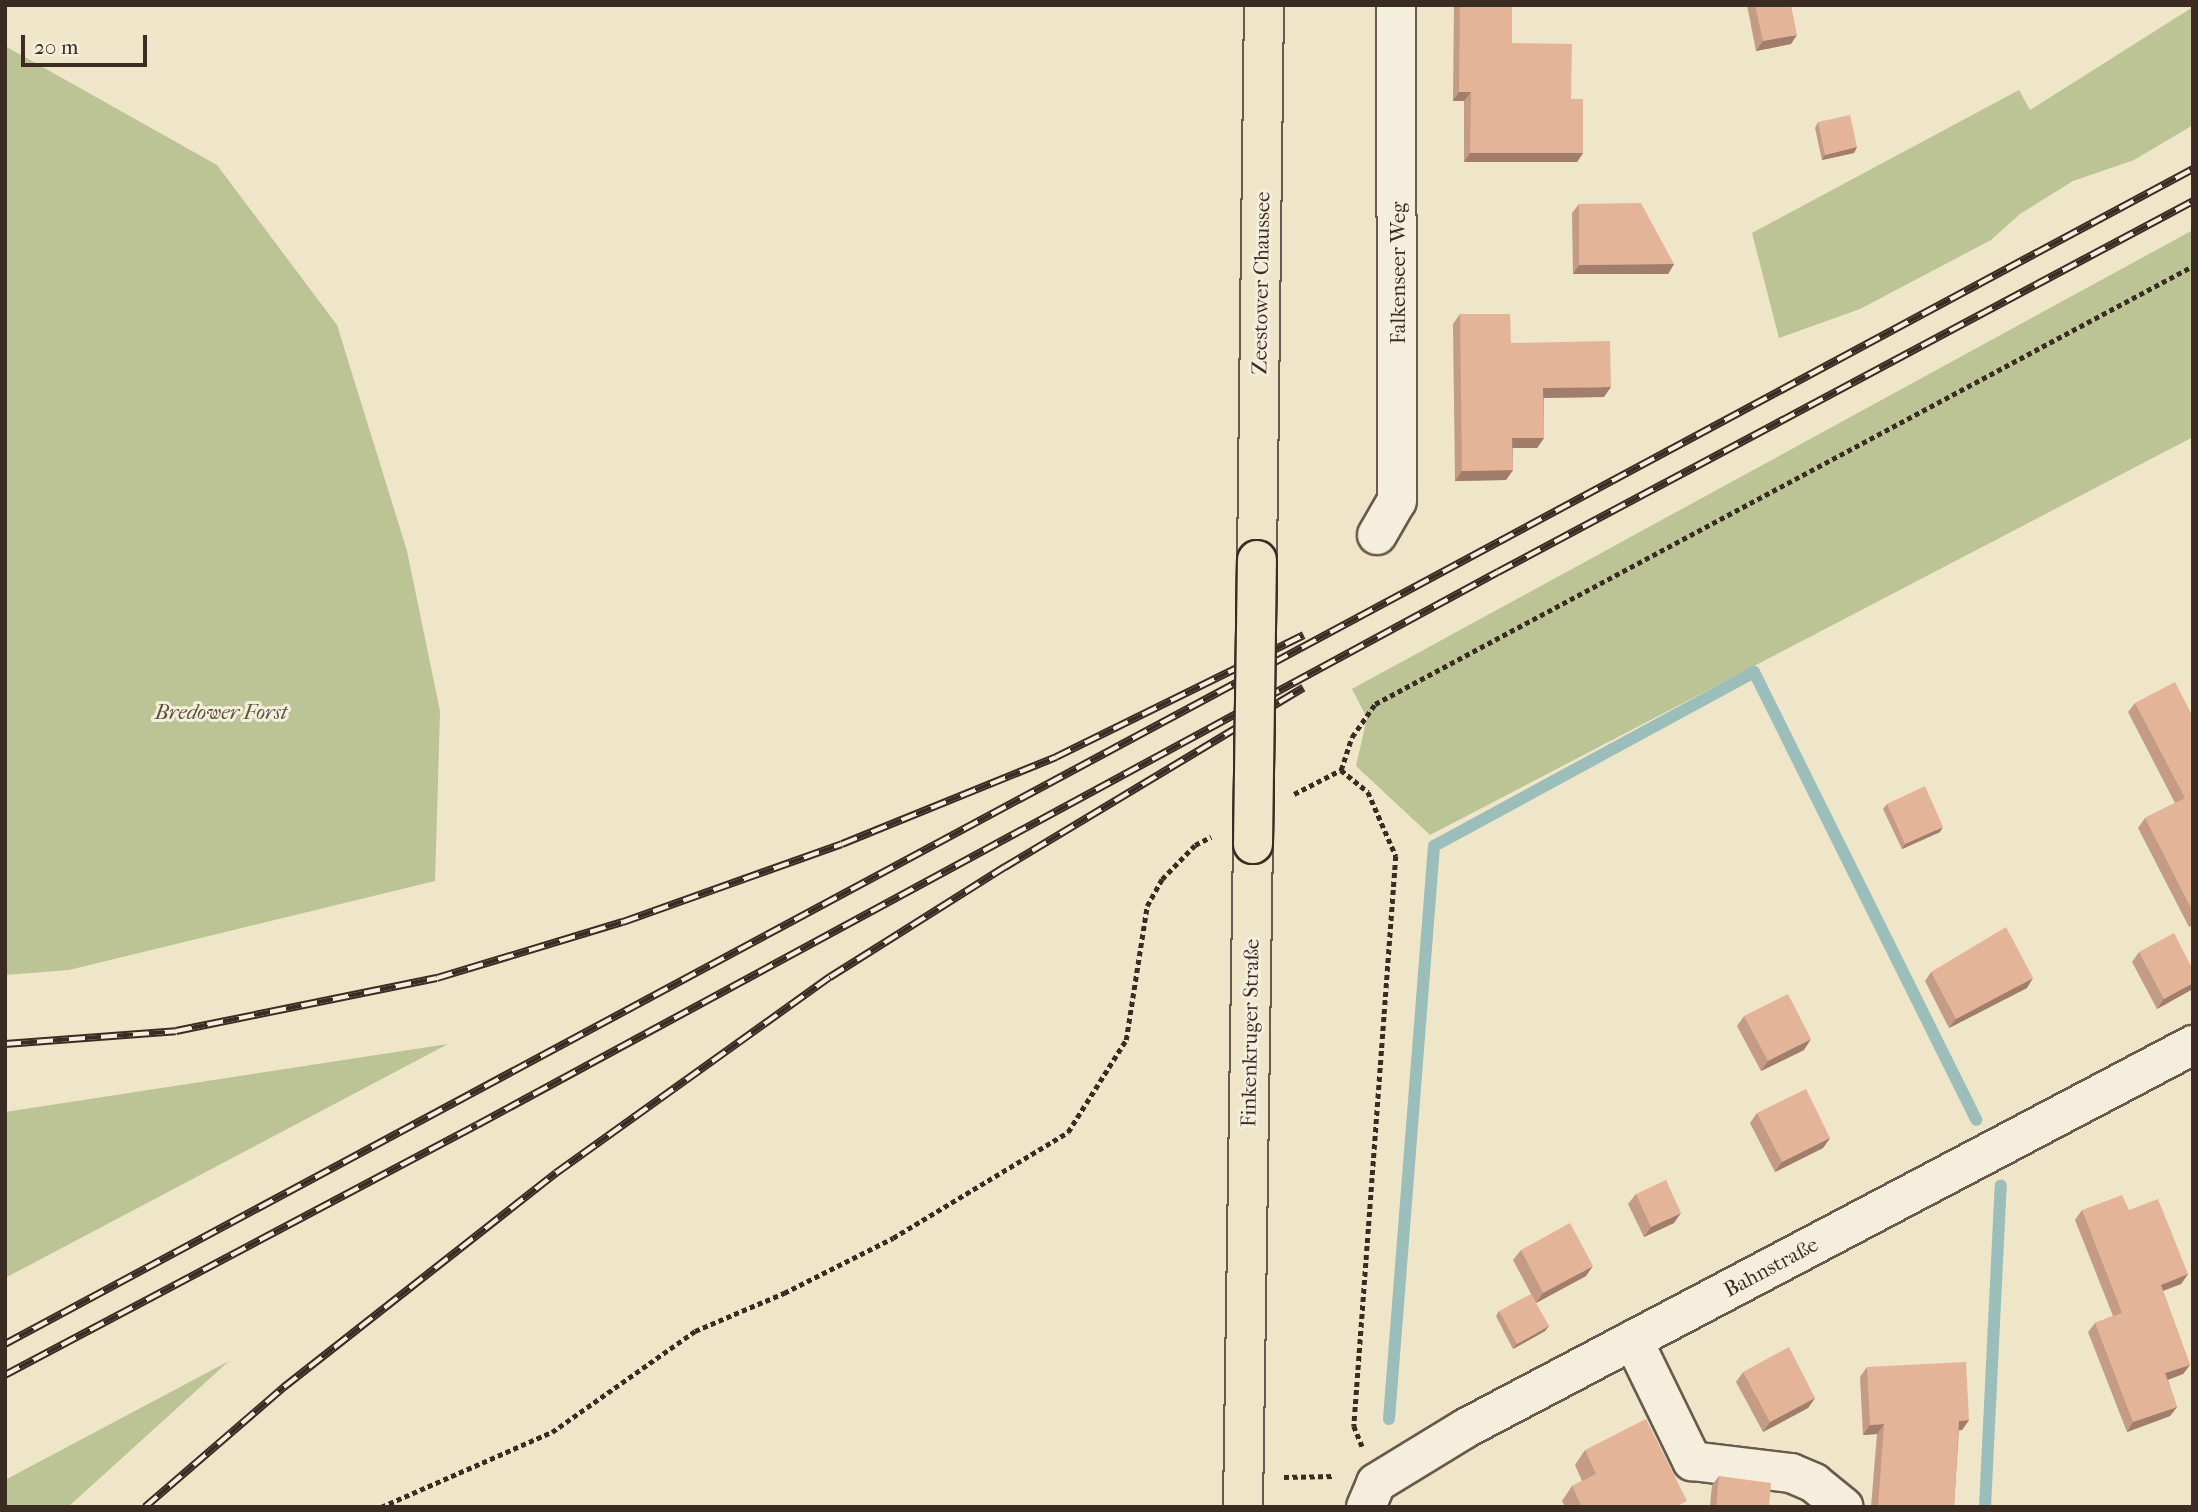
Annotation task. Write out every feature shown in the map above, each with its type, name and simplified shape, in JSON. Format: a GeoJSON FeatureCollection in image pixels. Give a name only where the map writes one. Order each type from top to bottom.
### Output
{"type":"FeatureCollection","features":[{"type":"Feature","properties":{"kind":"main road","name":"Zeestower Chaussee"},"geometry":{"type":"LineString","coordinates":[[1257,560],[1264,5]]}},
{"type":"Feature","properties":{"kind":"main road","name":"Finkenkruger Straße"},"geometry":{"type":"LineString","coordinates":[[1243,1507],[1236,838],[1257,560]]}},
{"type":"Feature","properties":{"kind":"street","name":"Falkenseer Weg"},"geometry":{"type":"LineString","coordinates":[[1377,534],[1397,501],[1396,5]]}},
{"type":"Feature","properties":{"kind":"street","name":"Bahnstraße"},"geometry":{"type":"LineString","coordinates":[[1371,1488],[1465,1428],[2193,1045]]}},
{"type":"Feature","properties":{"kind":"street"},"geometry":{"type":"LineString","coordinates":[[1633,1340],[1692,1461],[1791,1473],[1814,1483],[1844,1507]]}},
{"type":"Feature","properties":{"kind":"path"},"geometry":{"type":"LineString","coordinates":[[1292,795],[1341,770],[1352,737],[1375,704],[2193,266]]}},
{"type":"Feature","properties":{"kind":"path"},"geometry":{"type":"LineString","coordinates":[[1280,1478],[1371,1488],[1354,1426],[1396,856],[1368,792],[1341,770]]}},
{"type":"Feature","properties":{"kind":"path"},"geometry":{"type":"LineString","coordinates":[[381,1507],[552,1432],[695,1331],[784,1293],[893,1238],[1068,1132],[1126,1040],[1147,906],[1162,879],[1195,845],[1236,838]]}},
{"type":"Feature","properties":{"kind":"green space"},"geometry":{"type":"Polygon","coordinates":[[[2193,7],[2193,125],[2134,160],[2073,181],[2020,214],[1991,240],[1860,309],[1779,338],[1752,233],[2019,90],[2030,110],[2193,7]]]}},
{"type":"Feature","properties":{"kind":"green space","name":"Bredower Forst"},"geometry":{"type":"Polygon","coordinates":[[[5,46],[217,165],[337,325],[407,551],[440,711],[435,881],[69,970],[5,975],[5,46]]]}},
{"type":"Feature","properties":{"kind":"green space"},"geometry":{"type":"Polygon","coordinates":[[[2193,230],[2193,437],[1430,835],[1356,766],[1367,718],[1352,689],[2193,230]]]}},
{"type":"Feature","properties":{"kind":"green space"},"geometry":{"type":"Polygon","coordinates":[[[448,1044],[5,1278],[5,1112],[448,1044]]]}},
{"type":"Feature","properties":{"kind":"green space"},"geometry":{"type":"Polygon","coordinates":[[[229,1361],[68,1507],[5,1507],[5,1480],[229,1361]]]}},
{"type":"Feature","properties":{"kind":"building"},"geometry":{"type":"Polygon","coordinates":[[[1460,5],[1512,5],[1512,43],[1572,44],[1571,99],[1583,99],[1583,153],[1470,153],[1471,92],[1459,92],[1460,5]]]}},
{"type":"Feature","properties":{"kind":"building"},"geometry":{"type":"Polygon","coordinates":[[[1755,5],[1791,5],[1797,35],[1763,41],[1755,5]]]}},
{"type":"Feature","properties":{"kind":"building"},"geometry":{"type":"Polygon","coordinates":[[[1850,115],[1857,147],[1825,155],[1818,122],[1850,115]]]}},
{"type":"Feature","properties":{"kind":"building"},"geometry":{"type":"Polygon","coordinates":[[[1641,203],[1674,264],[1579,265],[1579,204],[1641,203]]]}},
{"type":"Feature","properties":{"kind":"building"},"geometry":{"type":"Polygon","coordinates":[[[1460,314],[1510,314],[1511,343],[1610,341],[1611,387],[1543,388],[1544,438],[1512,438],[1513,470],[1462,471],[1460,314]]]}},
{"type":"Feature","properties":{"kind":"building"},"geometry":{"type":"Polygon","coordinates":[[[2175,682],[2193,717],[2193,912],[2145,818],[2185,798],[2135,703],[2175,682]]]}},
{"type":"Feature","properties":{"kind":"building"},"geometry":{"type":"Polygon","coordinates":[[[1925,786],[1943,827],[1905,844],[1887,804],[1925,786]]]}},
{"type":"Feature","properties":{"kind":"building"},"geometry":{"type":"Polygon","coordinates":[[[2006,927],[2033,978],[1956,1019],[1931,972],[2006,927]]]}},
{"type":"Feature","properties":{"kind":"building"},"geometry":{"type":"Polygon","coordinates":[[[2174,933],[2193,970],[2193,983],[2164,999],[2139,952],[2174,933]]]}},
{"type":"Feature","properties":{"kind":"building"},"geometry":{"type":"Polygon","coordinates":[[[1788,994],[1811,1039],[1768,1061],[1744,1016],[1788,994]]]}},
{"type":"Feature","properties":{"kind":"building"},"geometry":{"type":"Polygon","coordinates":[[[1806,1089],[1830,1138],[1782,1162],[1757,1113],[1806,1089]]]}},
{"type":"Feature","properties":{"kind":"building"},"geometry":{"type":"Polygon","coordinates":[[[1666,1180],[1681,1213],[1651,1227],[1636,1194],[1666,1180]]]}},
{"type":"Feature","properties":{"kind":"building"},"geometry":{"type":"Polygon","coordinates":[[[2122,1195],[2129,1210],[2158,1199],[2188,1274],[2161,1285],[2190,1365],[2165,1373],[2177,1407],[2133,1422],[2095,1323],[2122,1313],[2082,1210],[2122,1195]]]}},
{"type":"Feature","properties":{"kind":"building"},"geometry":{"type":"Polygon","coordinates":[[[1570,1223],[1593,1266],[1543,1293],[1521,1250],[1570,1223]]]}},
{"type":"Feature","properties":{"kind":"building"},"geometry":{"type":"Polygon","coordinates":[[[1531,1294],[1549,1326],[1517,1344],[1499,1311],[1531,1294]]]}},
{"type":"Feature","properties":{"kind":"building"},"geometry":{"type":"Polygon","coordinates":[[[1789,1347],[1815,1398],[1770,1422],[1743,1372],[1789,1347]]]}},
{"type":"Feature","properties":{"kind":"building"},"geometry":{"type":"Polygon","coordinates":[[[1966,1362],[1969,1420],[1959,1421],[1954,1507],[1878,1507],[1884,1424],[1870,1425],[1867,1367],[1966,1362]]]}},
{"type":"Feature","properties":{"kind":"building"},"geometry":{"type":"Polygon","coordinates":[[[1646,1419],[1687,1501],[1676,1507],[1582,1507],[1572,1486],[1596,1474],[1585,1450],[1646,1419]]]}},
{"type":"Feature","properties":{"kind":"building"},"geometry":{"type":"Polygon","coordinates":[[[1719,1476],[1771,1483],[1769,1507],[1716,1507],[1719,1476]]]}},
{"type":"Feature","properties":{"kind":"waterway"},"geometry":{"type":"LineString","coordinates":[[1389,1419],[1434,846],[1754,672],[1976,1120]]}},
{"type":"Feature","properties":{"kind":"waterway"},"geometry":{"type":"LineString","coordinates":[[1985,1507],[2001,1185]]}},
{"type":"Feature","properties":{"kind":"railway"},"geometry":{"type":"LineString","coordinates":[[5,1344],[2193,169]]}},
{"type":"Feature","properties":{"kind":"railway"},"geometry":{"type":"LineString","coordinates":[[5,1375],[477,1125],[1498,572],[2193,201]]}},
{"type":"Feature","properties":{"kind":"railway"},"geometry":{"type":"LineString","coordinates":[[5,1044],[176,1031],[437,978],[623,922],[842,844],[1056,757],[1304,635]]}},
{"type":"Feature","properties":{"kind":"railway"},"geometry":{"type":"LineString","coordinates":[[145,1507],[284,1387],[556,1173],[830,977],[1005,867],[1303,688]]}}]}
